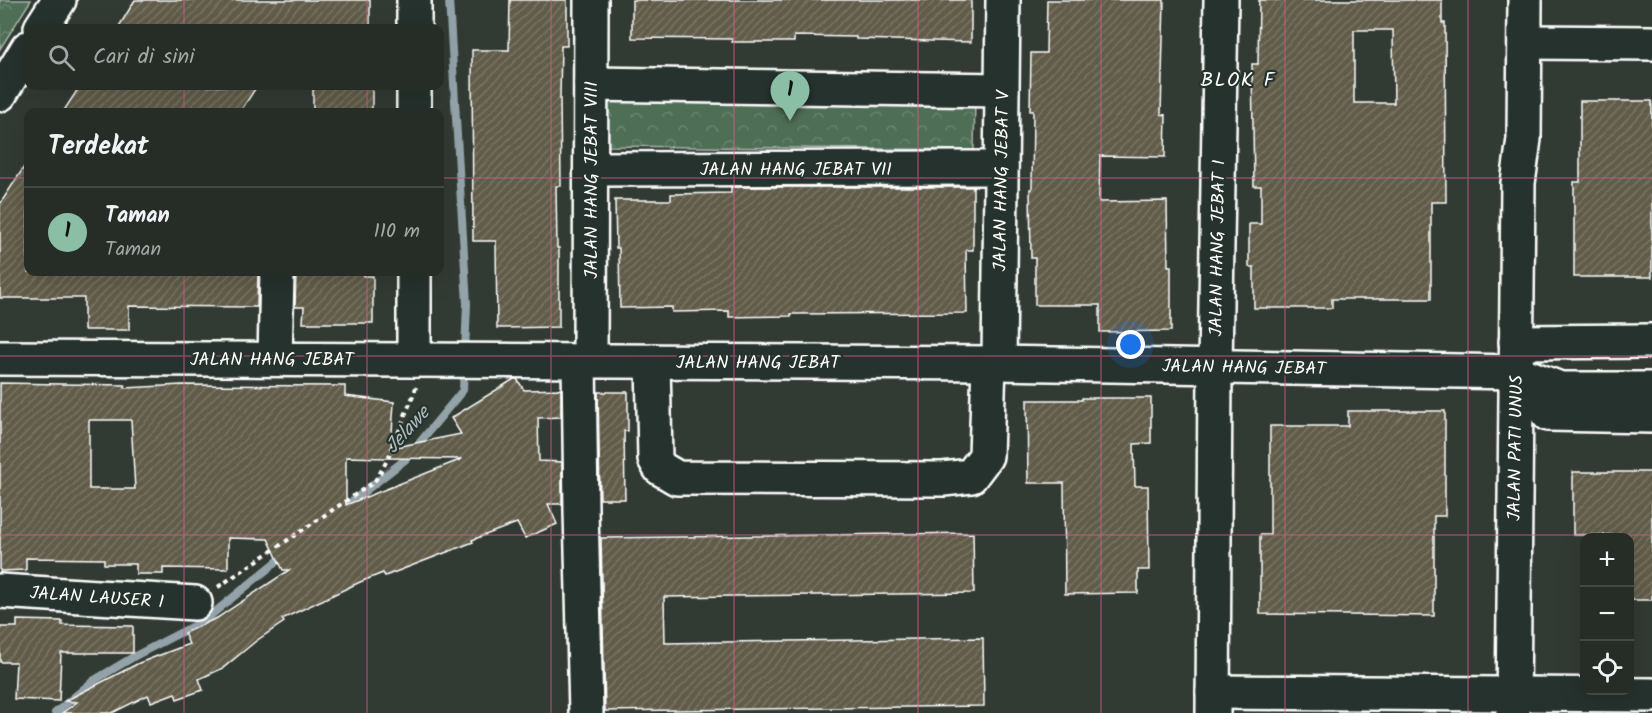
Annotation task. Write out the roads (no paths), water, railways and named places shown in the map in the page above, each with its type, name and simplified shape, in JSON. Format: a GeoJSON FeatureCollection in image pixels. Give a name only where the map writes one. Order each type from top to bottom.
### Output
{"type":"FeatureCollection","features":[{"type":"Feature","properties":{"kind":"street"},"geometry":{"type":"LineString","coordinates":[[44,24],[59,0]]}},
{"type":"Feature","properties":{"kind":"street"},"geometry":{"type":"LineString","coordinates":[[414,0],[414,24]]}},
{"type":"Feature","properties":{"kind":"street","name":"JALAN HANG JEBAT VIII"},"geometry":{"type":"LineString","coordinates":[[586,713],[581,510],[591,169],[591,0]]}},
{"type":"Feature","properties":{"kind":"street","name":"JALAN HANG JEBAT V"},"geometry":{"type":"LineString","coordinates":[[653,361],[655,459],[660,468],[676,478],[943,479],[970,476],[986,456],[994,363],[1001,168],[1003,0]]}},
{"type":"Feature","properties":{"kind":"street","name":"JALAN HANG JEBAT I"},"geometry":{"type":"LineString","coordinates":[[1213,703],[1215,366],[1221,0]]}},
{"type":"Feature","properties":{"kind":"street","name":"JALAN PATI UNUS"},"geometry":{"type":"LineString","coordinates":[[1503,0],[1507,142],[1518,183]]}},
{"type":"Feature","properties":{"kind":"street","name":"JALAN PATI UNUS"},"geometry":{"type":"LineString","coordinates":[[1513,704],[1518,183],[1524,139],[1525,0]]}},
{"type":"Feature","properties":{"kind":"street"},"geometry":{"type":"LineString","coordinates":[[1526,42],[1652,43]]}},
{"type":"Feature","properties":{"kind":"street"},"geometry":{"type":"LineString","coordinates":[[0,94],[24,55]]}},
{"type":"Feature","properties":{"kind":"street"},"geometry":{"type":"LineString","coordinates":[[591,84],[1002,90]]}},
{"type":"Feature","properties":{"kind":"street"},"geometry":{"type":"LineString","coordinates":[[414,90],[414,108]]}},
{"type":"Feature","properties":{"kind":"street","name":"JALAN HANG JEBAT VII"},"geometry":{"type":"LineString","coordinates":[[591,169],[1001,168]]}},
{"type":"Feature","properties":{"kind":"street"},"geometry":{"type":"LineString","coordinates":[[274,359],[277,276]]}},
{"type":"Feature","properties":{"kind":"street"},"geometry":{"type":"LineString","coordinates":[[414,276],[425,360]]}},
{"type":"Feature","properties":{"kind":"street"},"geometry":{"type":"LineString","coordinates":[[1516,359],[1652,341]]}},
{"type":"Feature","properties":{"kind":"street","name":"JALAN HANG JEBAT"},"geometry":{"type":"LineString","coordinates":[[0,358],[1215,366],[1516,359]]}},
{"type":"Feature","properties":{"kind":"street"},"geometry":{"type":"LineString","coordinates":[[1516,359],[1652,362]]}},
{"type":"Feature","properties":{"kind":"street"},"geometry":{"type":"LineString","coordinates":[[1516,359],[1560,389],[1652,389]]}},
{"type":"Feature","properties":{"kind":"street"},"geometry":{"type":"LineString","coordinates":[[1516,359],[1548,414],[1652,416]]}},
{"type":"Feature","properties":{"kind":"street","name":"JALAN LAUSER 1"},"geometry":{"type":"LineString","coordinates":[[0,591],[195,603]]}},
{"type":"Feature","properties":{"kind":"street"},"geometry":{"type":"LineString","coordinates":[[1213,703],[1513,704],[1652,695]]}},
{"type":"Feature","properties":{"kind":"waterway","name":"Jelawe"},"geometry":{"type":"LineString","coordinates":[[449,0],[467,304],[465,352]]}},
{"type":"Feature","properties":{"kind":"waterway","name":"Jelawe"},"geometry":{"type":"LineString","coordinates":[[341,510],[406,459],[463,390],[464,367]]}},
{"type":"Feature","properties":{"kind":"waterway","name":"Jelawe"},"geometry":{"type":"LineString","coordinates":[[55,713],[93,681],[135,656],[205,620],[285,555]]}},
{"type":"Feature","properties":{"kind":"place","name":"Taman"},"geometry":{"type":"Point","coordinates":[790,121]}},
{"type":"Feature","properties":{"kind":"district","name":"BLOK F"},"geometry":{"type":"Point","coordinates":[1238,79]}}]}
